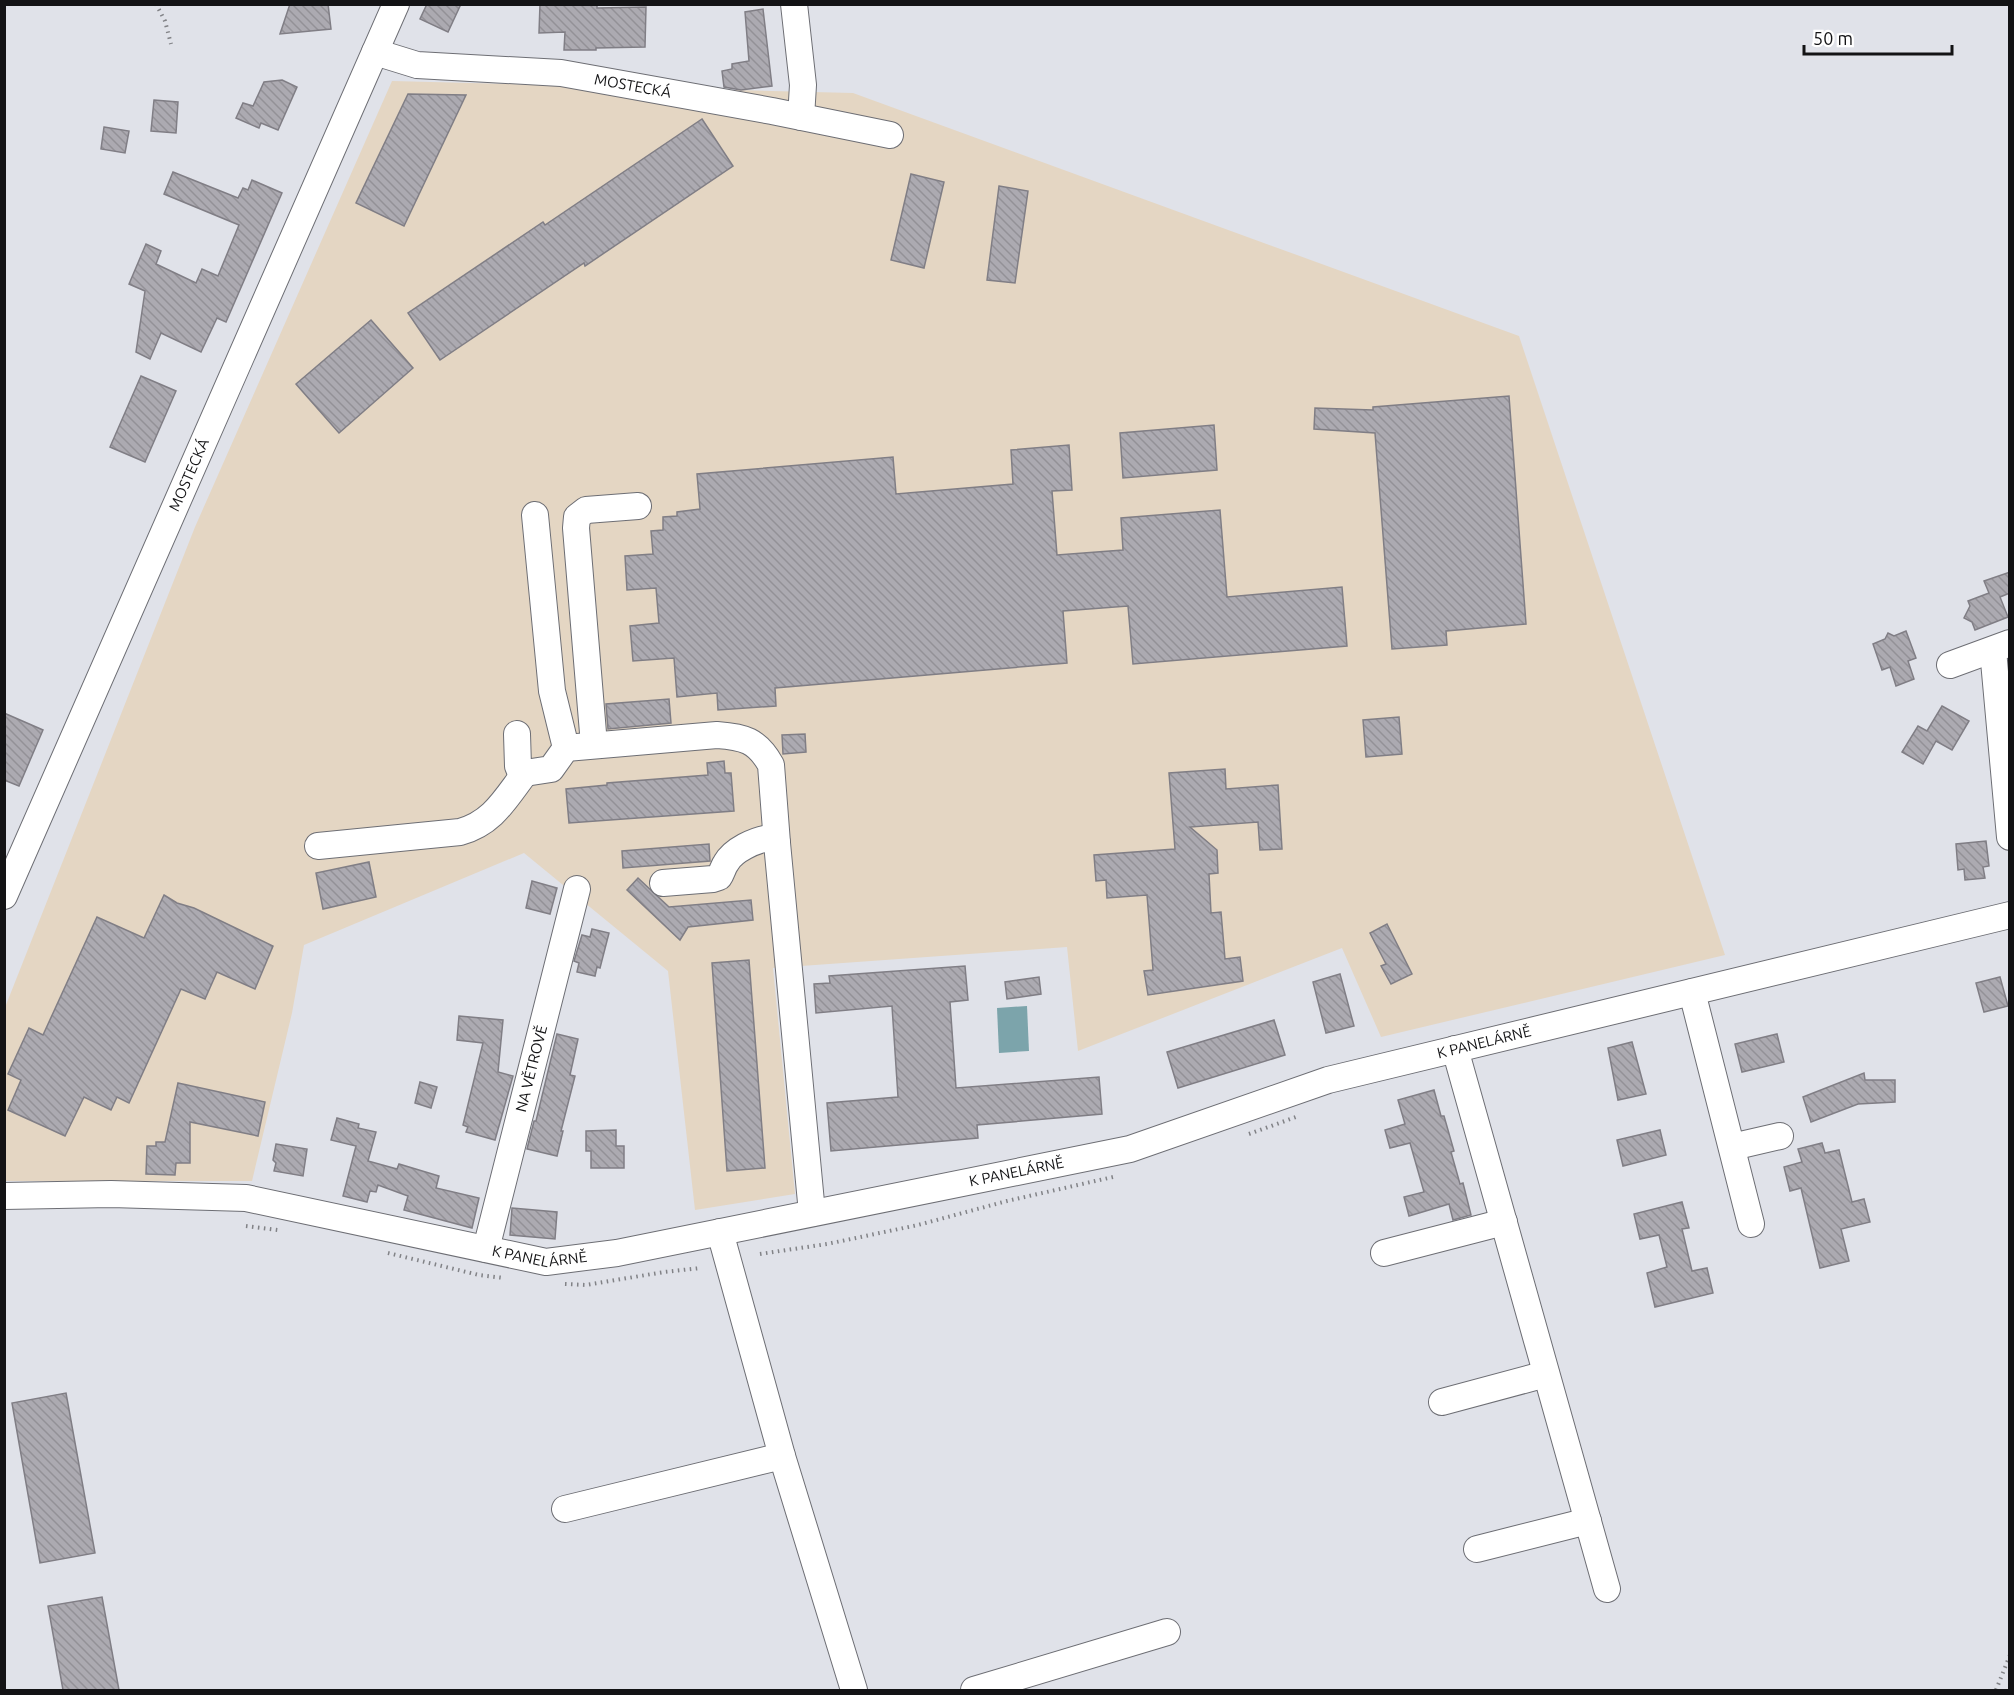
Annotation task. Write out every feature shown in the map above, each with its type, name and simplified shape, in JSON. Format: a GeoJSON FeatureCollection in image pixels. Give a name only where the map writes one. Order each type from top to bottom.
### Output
{"type":"FeatureCollection","features":[{"type":"Feature","properties":{"kind":"street","name":"MOSTECKÁ"},"geometry":{"type":"LineString","coordinates":[[4,896],[396,4]]}},
{"type":"Feature","properties":{"kind":"street"},"geometry":{"type":"LineString","coordinates":[[794,4],[803,85],[801,117]]}},
{"type":"Feature","properties":{"kind":"street","name":"MOSTECKÁ"},"geometry":{"type":"LineString","coordinates":[[375,52],[417,65],[561,73],[890,135]]}},
{"type":"Feature","properties":{"kind":"street"},"geometry":{"type":"LineString","coordinates":[[594,745],[577,518],[585,510],[638,506]]}},
{"type":"Feature","properties":{"kind":"street"},"geometry":{"type":"LineString","coordinates":[[535,514],[552,691],[566,748]]}},
{"type":"Feature","properties":{"kind":"street"},"geometry":{"type":"LineString","coordinates":[[1950,665],[2001,646],[2010,837]]}},
{"type":"Feature","properties":{"kind":"street"},"geometry":{"type":"LineString","coordinates":[[517,734],[518,766],[520,771],[525,773],[550,769],[566,748],[717,735],[753,742],[765,755],[771,765],[812,1213]]}},
{"type":"Feature","properties":{"kind":"street"},"geometry":{"type":"LineString","coordinates":[[318,846],[460,832],[473,828],[492,816],[525,773]]}},
{"type":"Feature","properties":{"kind":"street"},"geometry":{"type":"LineString","coordinates":[[663,883],[719,877],[726,862],[747,845],[769,838],[777,843]]}},
{"type":"Feature","properties":{"kind":"street","name":"NA VĚTROVĚ"},"geometry":{"type":"LineString","coordinates":[[486,1249],[577,889]]}},
{"type":"Feature","properties":{"kind":"street","name":"K PANELÁRNĚ"},"geometry":{"type":"LineString","coordinates":[[4,1197],[111,1194],[246,1198],[546,1262],[617,1253],[1130,1149],[1328,1080],[2010,915]]}},
{"type":"Feature","properties":{"kind":"street"},"geometry":{"type":"LineString","coordinates":[[1692,992],[1750,1224]]}},
{"type":"Feature","properties":{"kind":"street"},"geometry":{"type":"LineString","coordinates":[[1455,1049],[1607,1589]]}},
{"type":"Feature","properties":{"kind":"street"},"geometry":{"type":"LineString","coordinates":[[1732,1147],[1780,1136]]}},
{"type":"Feature","properties":{"kind":"street"},"geometry":{"type":"LineString","coordinates":[[1384,1253],[1504,1222]]}},
{"type":"Feature","properties":{"kind":"street"},"geometry":{"type":"LineString","coordinates":[[720,1232],[782,1456],[854,1690]]}},
{"type":"Feature","properties":{"kind":"street"},"geometry":{"type":"LineString","coordinates":[[1442,1402],[1546,1374]]}},
{"type":"Feature","properties":{"kind":"street"},"geometry":{"type":"LineString","coordinates":[[565,1509],[782,1456]]}},
{"type":"Feature","properties":{"kind":"street"},"geometry":{"type":"LineString","coordinates":[[1477,1549],[1588,1521]]}},
{"type":"Feature","properties":{"kind":"street"},"geometry":{"type":"LineString","coordinates":[[974,1690],[1167,1632]]}},
{"type":"Feature","properties":{"kind":"path"},"geometry":{"type":"LineString","coordinates":[[156,4],[165,21],[171,44]]}},
{"type":"Feature","properties":{"kind":"path"},"geometry":{"type":"LineString","coordinates":[[1242,1136],[1307,1113]]}},
{"type":"Feature","properties":{"kind":"path"},"geometry":{"type":"LineString","coordinates":[[760,1254],[827,1244],[918,1225],[1007,1201],[1116,1176]]}},
{"type":"Feature","properties":{"kind":"path"},"geometry":{"type":"LineString","coordinates":[[1996,1690],[2010,1655]]}},
{"type":"Feature","properties":{"kind":"shaded area"},"geometry":{"type":"Polygon","coordinates":[[[392,81],[853,93],[1519,336],[1725,955],[1381,1037],[1342,948],[1078,1051],[1067,947],[773,968],[795,1194],[695,1210],[668,971],[524,853],[304,945],[292,1013],[252,1181],[5,1181],[4,1010],[195,527],[392,81]]]}},
{"type":"Feature","properties":{"kind":"water"},"geometry":{"type":"Polygon","coordinates":[[[1027,1006],[1029,1051],[999,1053],[997,1008],[1027,1006]]]}},
{"type":"Feature","properties":{"kind":"building"},"geometry":{"type":"Polygon","coordinates":[[[290,4],[328,4],[331,29],[280,34],[290,4]]]}},
{"type":"Feature","properties":{"kind":"building"},"geometry":{"type":"Polygon","coordinates":[[[427,4],[461,4],[448,32],[420,19],[427,4]]]}},
{"type":"Feature","properties":{"kind":"building"},"geometry":{"type":"Polygon","coordinates":[[[540,4],[597,4],[597,8],[646,7],[645,47],[564,50],[565,32],[539,33],[540,4]]]}},
{"type":"Feature","properties":{"kind":"building"},"geometry":{"type":"Polygon","coordinates":[[[763,9],[772,86],[741,90],[724,87],[722,71],[732,69],[732,64],[749,61],[745,12],[763,9]]]}},
{"type":"Feature","properties":{"kind":"building"},"geometry":{"type":"Polygon","coordinates":[[[282,80],[297,87],[278,130],[261,123],[259,128],[236,118],[243,103],[253,106],[264,82],[282,80]]]}},
{"type":"Feature","properties":{"kind":"building"},"geometry":{"type":"Polygon","coordinates":[[[408,94],[466,95],[404,226],[356,203],[408,94]]]}},
{"type":"Feature","properties":{"kind":"building"},"geometry":{"type":"Polygon","coordinates":[[[154,100],[178,102],[176,133],[151,131],[154,100]]]}},
{"type":"Feature","properties":{"kind":"building"},"geometry":{"type":"Polygon","coordinates":[[[702,119],[733,166],[440,360],[408,313],[543,222],[545,225],[702,119]]]}},
{"type":"Feature","properties":{"kind":"building"},"geometry":{"type":"Polygon","coordinates":[[[104,127],[129,131],[125,153],[101,149],[104,127]]]}},
{"type":"Feature","properties":{"kind":"building"},"geometry":{"type":"Polygon","coordinates":[[[173,172],[238,198],[243,188],[248,190],[252,180],[282,193],[226,322],[217,318],[201,352],[161,333],[150,359],[136,352],[145,291],[129,284],[146,244],[161,251],[156,264],[196,283],[202,269],[218,276],[239,225],[164,194],[173,172]]]}},
{"type":"Feature","properties":{"kind":"building"},"geometry":{"type":"Polygon","coordinates":[[[911,174],[944,182],[924,268],[891,260],[911,174]]]}},
{"type":"Feature","properties":{"kind":"building"},"geometry":{"type":"Polygon","coordinates":[[[999,186],[1028,191],[1015,283],[987,280],[999,186]]]}},
{"type":"Feature","properties":{"kind":"building"},"geometry":{"type":"Polygon","coordinates":[[[371,320],[413,368],[339,433],[296,384],[371,320]]]}},
{"type":"Feature","properties":{"kind":"building"},"geometry":{"type":"Polygon","coordinates":[[[141,376],[176,391],[145,462],[110,447],[141,376]]]}},
{"type":"Feature","properties":{"kind":"building"},"geometry":{"type":"Polygon","coordinates":[[[1509,396],[1526,624],[1446,631],[1447,645],[1392,649],[1375,433],[1314,429],[1315,408],[1373,410],[1373,407],[1509,396]]]}},
{"type":"Feature","properties":{"kind":"building"},"geometry":{"type":"Polygon","coordinates":[[[1214,425],[1217,470],[1123,478],[1120,433],[1214,425]]]}},
{"type":"Feature","properties":{"kind":"building"},"geometry":{"type":"Polygon","coordinates":[[[1069,445],[1072,490],[1052,491],[1057,555],[1123,550],[1121,518],[1220,510],[1227,597],[1342,587],[1347,646],[1133,664],[1128,606],[1063,611],[1067,663],[775,688],[776,706],[718,710],[717,693],[677,697],[674,658],[633,661],[630,626],[659,623],[656,588],[627,590],[625,556],[653,554],[651,531],[663,530],[663,517],[677,516],[677,512],[700,509],[697,474],[893,457],[896,494],[1013,484],[1011,450],[1069,445]]]}},
{"type":"Feature","properties":{"kind":"building"},"geometry":{"type":"Polygon","coordinates":[[[2010,572],[2010,593],[2000,597],[2008,617],[1975,630],[1972,622],[1964,618],[1970,606],[1968,601],[1989,593],[1984,581],[2010,572]]]}},
{"type":"Feature","properties":{"kind":"building"},"geometry":{"type":"Polygon","coordinates":[[[1906,631],[1916,658],[1908,661],[1914,679],[1896,686],[1890,667],[1882,670],[1873,644],[1885,639],[1888,633],[1894,636],[1906,631]]]}},
{"type":"Feature","properties":{"kind":"building"},"geometry":{"type":"Polygon","coordinates":[[[669,699],[671,723],[608,729],[606,704],[669,699]]]}},
{"type":"Feature","properties":{"kind":"building"},"geometry":{"type":"Polygon","coordinates":[[[1942,706],[1969,721],[1952,750],[1936,741],[1923,764],[1902,752],[1918,726],[1927,731],[1942,706]]]}},
{"type":"Feature","properties":{"kind":"building"},"geometry":{"type":"Polygon","coordinates":[[[4,713],[43,730],[19,786],[4,780],[4,713]]]}},
{"type":"Feature","properties":{"kind":"building"},"geometry":{"type":"Polygon","coordinates":[[[1399,717],[1402,754],[1366,757],[1363,720],[1399,717]]]}},
{"type":"Feature","properties":{"kind":"building"},"geometry":{"type":"Polygon","coordinates":[[[805,734],[806,752],[783,754],[782,735],[805,734]]]}},
{"type":"Feature","properties":{"kind":"building"},"geometry":{"type":"Polygon","coordinates":[[[724,761],[725,773],[731,773],[734,811],[569,823],[566,789],[607,785],[607,783],[708,775],[707,763],[724,761]]]}},
{"type":"Feature","properties":{"kind":"building"},"geometry":{"type":"Polygon","coordinates":[[[1225,769],[1226,789],[1278,785],[1282,849],[1260,850],[1258,822],[1190,827],[1217,850],[1218,873],[1209,874],[1211,913],[1221,912],[1225,959],[1240,957],[1243,981],[1148,995],[1144,971],[1153,970],[1147,895],[1107,898],[1106,880],[1096,881],[1094,855],[1175,849],[1169,773],[1225,769]]]}},
{"type":"Feature","properties":{"kind":"building"},"geometry":{"type":"Polygon","coordinates":[[[1986,841],[1989,866],[1983,867],[1985,878],[1965,880],[1964,869],[1958,870],[1956,844],[1986,841]]]}},
{"type":"Feature","properties":{"kind":"building"},"geometry":{"type":"Polygon","coordinates":[[[709,844],[710,861],[623,868],[622,851],[709,844]]]}},
{"type":"Feature","properties":{"kind":"building"},"geometry":{"type":"Polygon","coordinates":[[[369,862],[376,897],[323,909],[316,873],[369,862]]]}},
{"type":"Feature","properties":{"kind":"building"},"geometry":{"type":"Polygon","coordinates":[[[638,878],[669,907],[751,900],[753,920],[688,927],[680,940],[627,890],[638,878]]]}},
{"type":"Feature","properties":{"kind":"building"},"geometry":{"type":"Polygon","coordinates":[[[532,881],[557,888],[550,914],[526,908],[532,881]]]}},
{"type":"Feature","properties":{"kind":"building"},"geometry":{"type":"Polygon","coordinates":[[[164,895],[273,946],[255,989],[217,972],[205,999],[181,989],[129,1103],[117,1097],[111,1110],[84,1097],[65,1136],[8,1110],[21,1080],[8,1074],[29,1028],[43,1035],[97,917],[144,938],[164,895]]]}},
{"type":"Feature","properties":{"kind":"building"},"geometry":{"type":"Polygon","coordinates":[[[1387,924],[1412,974],[1391,984],[1381,966],[1386,964],[1370,933],[1387,924]]]}},
{"type":"Feature","properties":{"kind":"building"},"geometry":{"type":"Polygon","coordinates":[[[592,929],[609,933],[600,968],[597,967],[595,976],[577,972],[579,963],[574,961],[582,935],[590,937],[592,929]]]}},
{"type":"Feature","properties":{"kind":"building"},"geometry":{"type":"Polygon","coordinates":[[[749,960],[765,1168],[727,1171],[712,963],[749,960]]]}},
{"type":"Feature","properties":{"kind":"building"},"geometry":{"type":"Polygon","coordinates":[[[965,966],[968,1000],[950,1002],[956,1088],[1099,1077],[1102,1114],[977,1125],[978,1138],[831,1151],[827,1103],[898,1097],[892,1006],[816,1013],[814,984],[830,983],[829,976],[965,966]]]}},
{"type":"Feature","properties":{"kind":"building"},"geometry":{"type":"Polygon","coordinates":[[[1340,974],[1354,1026],[1326,1033],[1313,982],[1340,974]]]}},
{"type":"Feature","properties":{"kind":"building"},"geometry":{"type":"Polygon","coordinates":[[[1039,977],[1041,994],[1007,999],[1005,982],[1039,977]]]}},
{"type":"Feature","properties":{"kind":"building"},"geometry":{"type":"Polygon","coordinates":[[[2000,977],[2008,1006],[1984,1012],[1976,983],[2000,977]]]}},
{"type":"Feature","properties":{"kind":"building"},"geometry":{"type":"Polygon","coordinates":[[[459,1016],[503,1020],[498,1072],[513,1076],[495,1140],[466,1132],[468,1127],[463,1125],[483,1043],[457,1040],[459,1016]]]}},
{"type":"Feature","properties":{"kind":"building"},"geometry":{"type":"Polygon","coordinates":[[[1274,1020],[1285,1055],[1178,1088],[1167,1052],[1274,1020]]]}},
{"type":"Feature","properties":{"kind":"building"},"geometry":{"type":"Polygon","coordinates":[[[557,1034],[578,1039],[570,1075],[575,1076],[557,1156],[527,1149],[557,1034]]]}},
{"type":"Feature","properties":{"kind":"building"},"geometry":{"type":"Polygon","coordinates":[[[1777,1034],[1784,1062],[1742,1072],[1735,1044],[1777,1034]]]}},
{"type":"Feature","properties":{"kind":"building"},"geometry":{"type":"Polygon","coordinates":[[[1632,1042],[1646,1094],[1618,1100],[1608,1048],[1632,1042]]]}},
{"type":"Feature","properties":{"kind":"building"},"geometry":{"type":"Polygon","coordinates":[[[1864,1073],[1865,1080],[1895,1080],[1895,1102],[1858,1104],[1811,1122],[1803,1097],[1864,1073]]]}},
{"type":"Feature","properties":{"kind":"building"},"geometry":{"type":"Polygon","coordinates":[[[420,1082],[437,1087],[431,1108],[415,1103],[420,1082]]]}},
{"type":"Feature","properties":{"kind":"building"},"geometry":{"type":"Polygon","coordinates":[[[178,1083],[265,1102],[258,1136],[190,1122],[190,1163],[176,1163],[175,1175],[146,1174],[147,1146],[156,1146],[156,1142],[165,1142],[178,1083]]]}},
{"type":"Feature","properties":{"kind":"building"},"geometry":{"type":"Polygon","coordinates":[[[1434,1090],[1441,1116],[1444,1116],[1454,1151],[1451,1152],[1460,1184],[1463,1183],[1471,1215],[1453,1220],[1449,1204],[1409,1216],[1404,1197],[1424,1192],[1410,1143],[1390,1148],[1385,1130],[1405,1124],[1398,1100],[1434,1090]]]}},
{"type":"Feature","properties":{"kind":"building"},"geometry":{"type":"Polygon","coordinates":[[[337,1118],[359,1124],[358,1128],[376,1132],[368,1161],[397,1169],[399,1164],[439,1176],[436,1188],[479,1198],[472,1228],[404,1210],[408,1196],[378,1185],[376,1192],[370,1191],[367,1202],[343,1196],[356,1146],[331,1140],[337,1118]]]}},
{"type":"Feature","properties":{"kind":"building"},"geometry":{"type":"Polygon","coordinates":[[[616,1130],[616,1146],[624,1146],[624,1168],[591,1168],[591,1151],[586,1151],[586,1131],[616,1130]]]}},
{"type":"Feature","properties":{"kind":"building"},"geometry":{"type":"Polygon","coordinates":[[[1660,1130],[1666,1155],[1623,1166],[1617,1140],[1660,1130]]]}},
{"type":"Feature","properties":{"kind":"building"},"geometry":{"type":"Polygon","coordinates":[[[1822,1143],[1825,1153],[1839,1150],[1852,1202],[1864,1199],[1870,1222],[1841,1229],[1849,1261],[1820,1268],[1801,1188],[1790,1191],[1784,1167],[1802,1162],[1798,1149],[1822,1143]]]}},
{"type":"Feature","properties":{"kind":"building"},"geometry":{"type":"Polygon","coordinates":[[[276,1144],[307,1149],[303,1176],[274,1171],[276,1163],[273,1160],[276,1144]]]}},
{"type":"Feature","properties":{"kind":"building"},"geometry":{"type":"Polygon","coordinates":[[[1682,1202],[1689,1228],[1682,1229],[1692,1271],[1707,1268],[1713,1293],[1655,1307],[1647,1273],[1667,1267],[1659,1235],[1640,1239],[1634,1214],[1682,1202]]]}},
{"type":"Feature","properties":{"kind":"building"},"geometry":{"type":"Polygon","coordinates":[[[512,1208],[557,1212],[555,1239],[510,1235],[512,1208]]]}},
{"type":"Feature","properties":{"kind":"building"},"geometry":{"type":"Polygon","coordinates":[[[66,1393],[95,1553],[40,1563],[12,1403],[66,1393]]]}},
{"type":"Feature","properties":{"kind":"building"},"geometry":{"type":"Polygon","coordinates":[[[102,1597],[119,1690],[63,1690],[48,1606],[102,1597]]]}}]}
